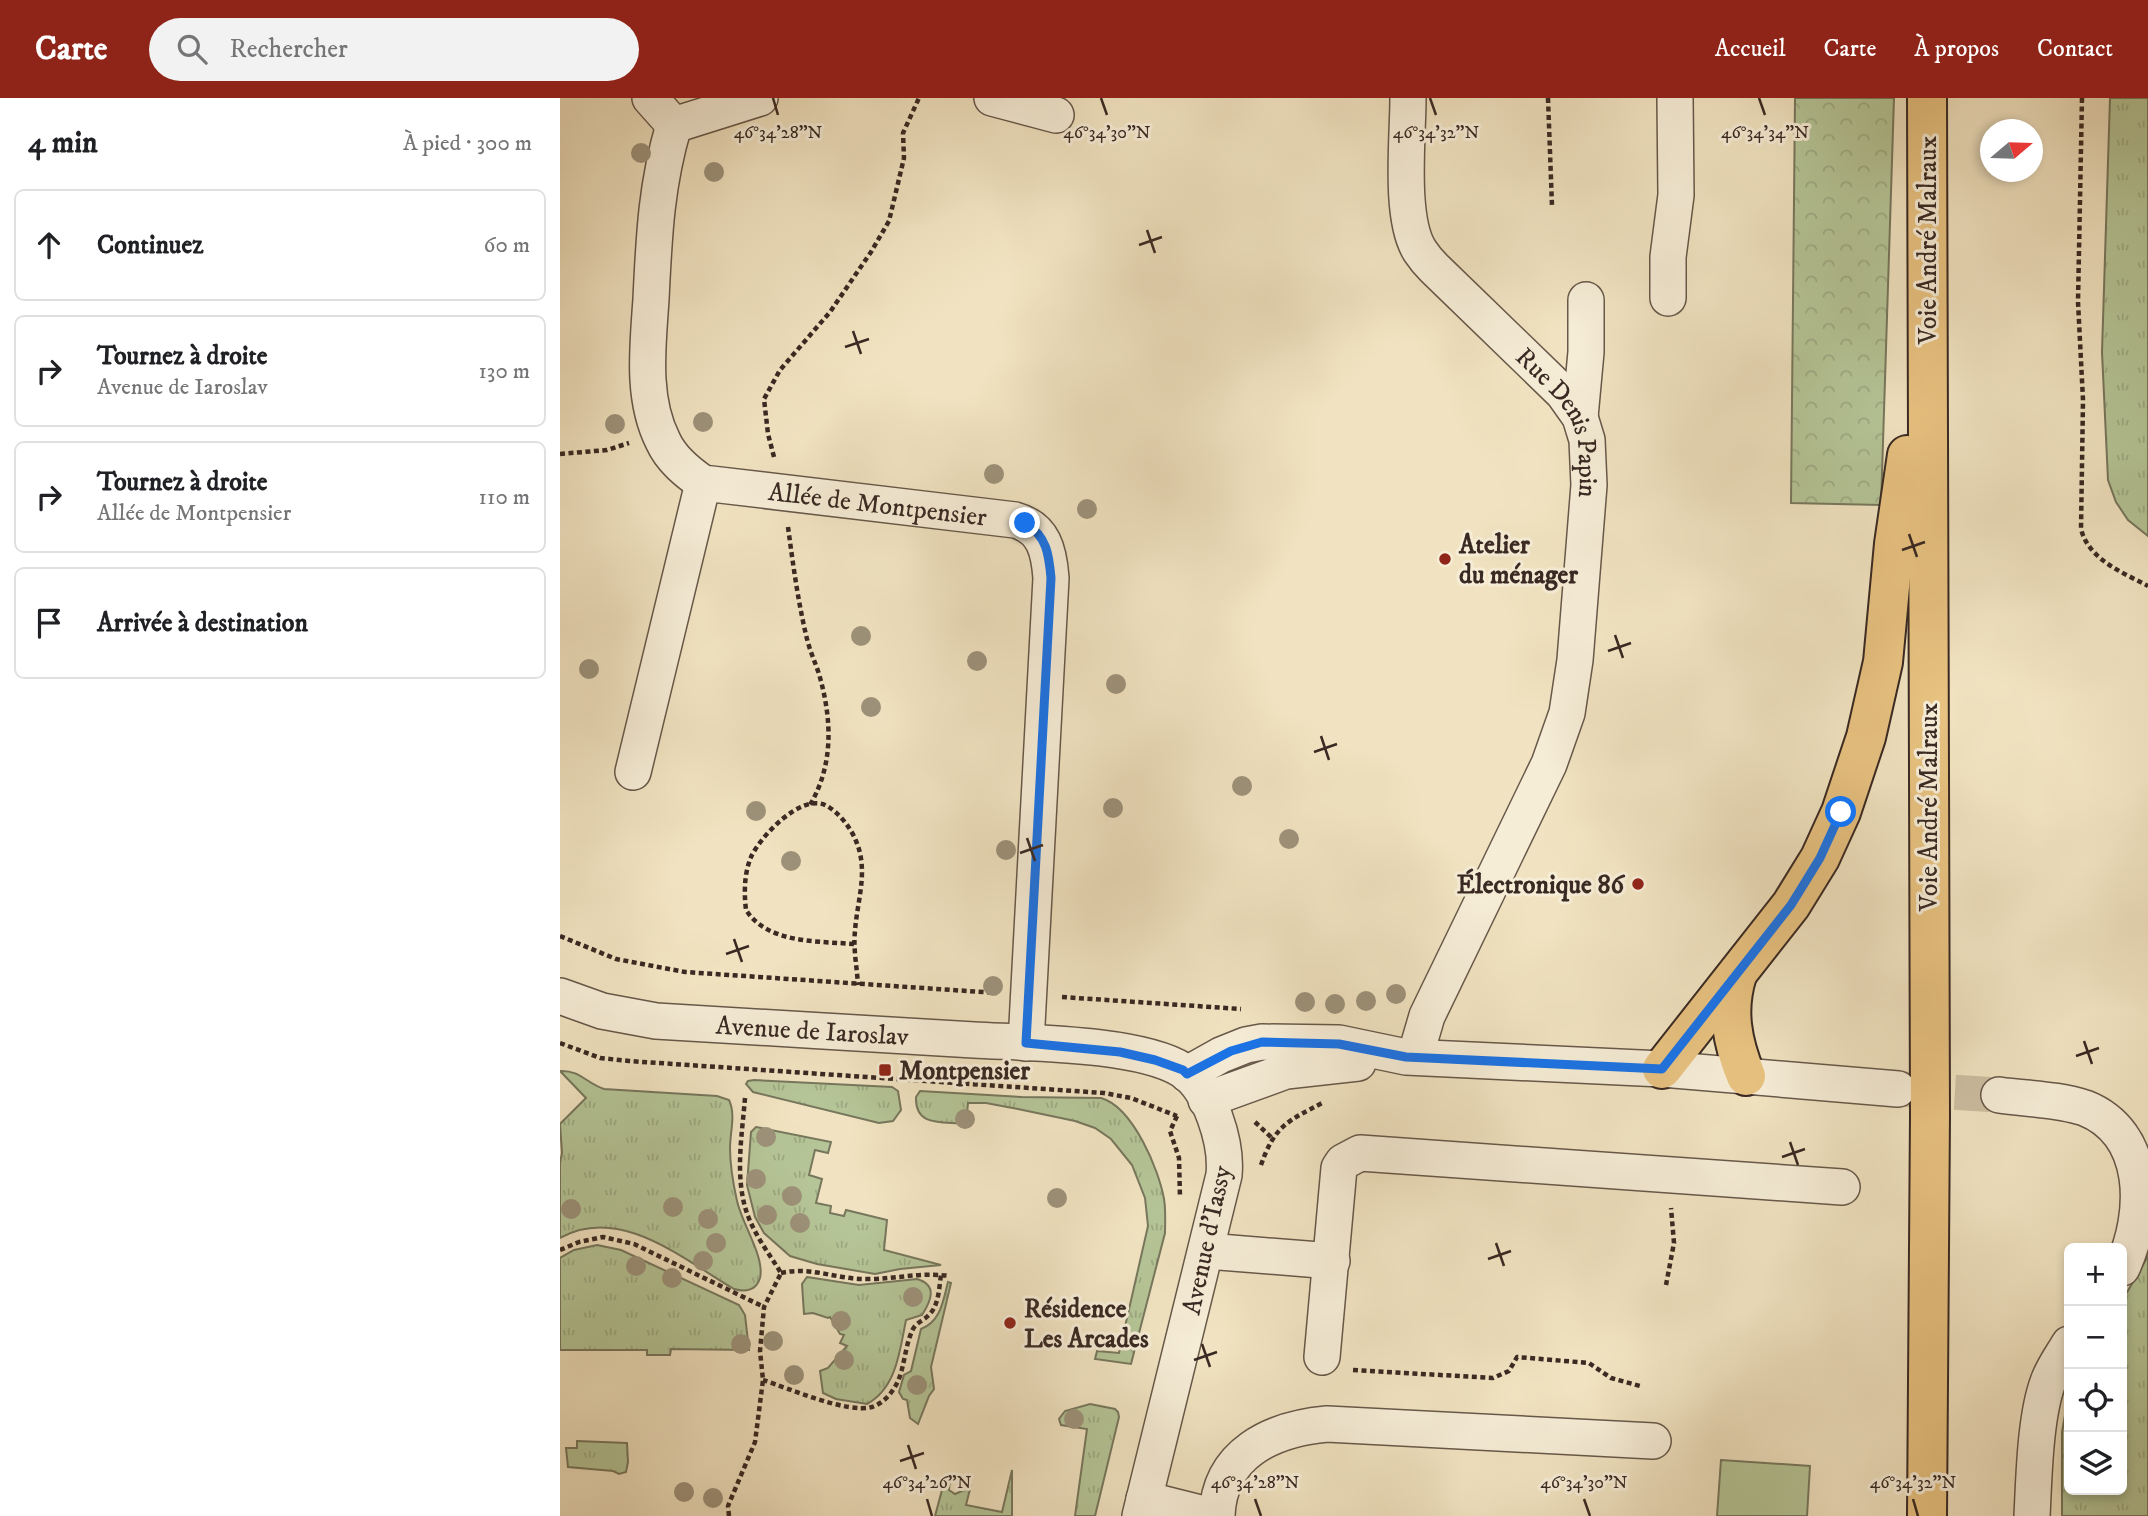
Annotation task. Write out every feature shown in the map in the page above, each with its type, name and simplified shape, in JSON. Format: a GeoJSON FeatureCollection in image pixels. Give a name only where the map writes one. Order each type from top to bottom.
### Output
{"type":"FeatureCollection","features":[{"type":"Feature","properties":{"kind":"main road","name":"Voie André Malraux"},"geometry":{"type":"LineString","coordinates":[[1927,98],[1930,1115],[1927,1516]]}},
{"type":"Feature","properties":{"kind":"main road"},"geometry":{"type":"LineString","coordinates":[[1662,1069],[1791,905],[1820,858],[1841,812],[1866,737],[1883,662],[1894,544],[1927,322]]}},
{"type":"Feature","properties":{"kind":"main road"},"geometry":{"type":"LineString","coordinates":[[1738,972],[1730,1005],[1731,1022],[1734,1044],[1746,1076]]}},
{"type":"Feature","properties":{"kind":"street"},"geometry":{"type":"LineString","coordinates":[[650,98],[674,125]]}},
{"type":"Feature","properties":{"kind":"street"},"geometry":{"type":"LineString","coordinates":[[674,125],[760,98]]}},
{"type":"Feature","properties":{"kind":"street"},"geometry":{"type":"LineString","coordinates":[[992,98],[1056,115]]}},
{"type":"Feature","properties":{"kind":"street","name":"Rue Denis Papin"},"geometry":{"type":"LineString","coordinates":[[1408,98],[1407,209],[1410,229],[1419,250],[1434,268],[1563,393],[1580,417],[1587,440],[1589,485],[1575,660],[1567,713],[1549,764],[1427,1016],[1410,1057]]}},
{"type":"Feature","properties":{"kind":"street"},"geometry":{"type":"LineString","coordinates":[[1668,298],[1668,257],[1676,195],[1675,98]]}},
{"type":"Feature","properties":{"kind":"street"},"geometry":{"type":"LineString","coordinates":[[633,772],[703,483],[670,453],[659,433],[650,401],[648,351],[656,204],[674,125]]}},
{"type":"Feature","properties":{"kind":"street"},"geometry":{"type":"LineString","coordinates":[[1580,417],[1587,352],[1586,299]]}},
{"type":"Feature","properties":{"kind":"street","name":"Allée de Montpensier"},"geometry":{"type":"LineString","coordinates":[[703,483],[1010,519],[1025,523],[1042,538],[1048,550],[1051,578],[1026,1043]]}},
{"type":"Feature","properties":{"kind":"street","name":"Avenue de Iaroslav"},"geometry":{"type":"LineString","coordinates":[[560,996],[601,1011],[656,1021],[1026,1043],[1141,1055],[1183,1070],[1193,1095]]}},
{"type":"Feature","properties":{"kind":"street"},"geometry":{"type":"LineString","coordinates":[[1193,1095],[1231,1051],[1262,1042],[1339,1044],[1410,1057],[1662,1069],[1898,1089]]}},
{"type":"Feature","properties":{"kind":"street","name":"Avenue d'Iassy"},"geometry":{"type":"LineString","coordinates":[[1142,1507],[1224,1175],[1226,1158],[1219,1129],[1193,1095]]}},
{"type":"Feature","properties":{"kind":"street"},"geometry":{"type":"LineString","coordinates":[[1999,1095],[2083,1107],[2137,1134],[2142,1196],[2134,1239],[2127,1256]]}},
{"type":"Feature","properties":{"kind":"street"},"geometry":{"type":"LineString","coordinates":[[1322,1357],[1339,1168],[1343,1162],[1360,1153],[1842,1187]]}},
{"type":"Feature","properties":{"kind":"street"},"geometry":{"type":"LineString","coordinates":[[1207,1251],[1332,1261]]}},
{"type":"Feature","properties":{"kind":"street"},"geometry":{"type":"LineString","coordinates":[[2032,1516],[2044,1396],[2053,1371],[2064,1352]]}},
{"type":"Feature","properties":{"kind":"street"},"geometry":{"type":"LineString","coordinates":[[1142,1507],[1215,1516],[1222,1485],[1234,1465],[1252,1449],[1291,1429],[1327,1424],[1653,1441]]}},
{"type":"Feature","properties":{"kind":"path"},"geometry":{"type":"LineString","coordinates":[[810,805],[821,786],[828,751],[829,726],[823,691],[807,641],[794,578],[783,494],[768,434],[764,399],[780,370],[830,312],[889,221],[904,158],[903,133],[919,98]]}},
{"type":"Feature","properties":{"kind":"path"},"geometry":{"type":"LineString","coordinates":[[1548,98],[1552,206]]}},
{"type":"Feature","properties":{"kind":"path"},"geometry":{"type":"LineString","coordinates":[[2082,98],[2078,302],[2082,400],[2081,529],[2085,542],[2096,555],[2148,586]]}},
{"type":"Feature","properties":{"kind":"path"},"geometry":{"type":"LineString","coordinates":[[560,454],[607,450],[659,433]]}},
{"type":"Feature","properties":{"kind":"path"},"geometry":{"type":"LineString","coordinates":[[854,944],[812,941],[774,934],[761,928],[746,910],[747,873],[758,843],[780,820],[810,805],[822,804],[834,811],[856,842],[863,876],[854,944],[858,985]]}},
{"type":"Feature","properties":{"kind":"path"},"geometry":{"type":"LineString","coordinates":[[560,936],[616,959],[685,972],[1246,1010]]}},
{"type":"Feature","properties":{"kind":"path"},"geometry":{"type":"LineString","coordinates":[[560,1043],[600,1058],[1104,1093],[1131,1098],[1193,1095]]}},
{"type":"Feature","properties":{"kind":"path"},"geometry":{"type":"LineString","coordinates":[[745,1098],[740,1163],[741,1189],[748,1216],[781,1273]]}},
{"type":"Feature","properties":{"kind":"path"},"geometry":{"type":"LineString","coordinates":[[1258,1176],[1272,1138],[1290,1120],[1325,1102]]}},
{"type":"Feature","properties":{"kind":"path"},"geometry":{"type":"LineString","coordinates":[[1255,1122],[1272,1138]]}},
{"type":"Feature","properties":{"kind":"path"},"geometry":{"type":"LineString","coordinates":[[1666,1285],[1674,1243],[1671,1175]]}},
{"type":"Feature","properties":{"kind":"path"},"geometry":{"type":"LineString","coordinates":[[560,1250],[579,1242],[603,1237],[634,1244],[764,1307]]}},
{"type":"Feature","properties":{"kind":"path"},"geometry":{"type":"LineString","coordinates":[[781,1273],[812,1270],[864,1280],[905,1275],[950,1276]]}},
{"type":"Feature","properties":{"kind":"path"},"geometry":{"type":"LineString","coordinates":[[729,1516],[729,1506],[755,1442],[763,1380],[760,1351],[764,1307],[781,1273]]}},
{"type":"Feature","properties":{"kind":"path"},"geometry":{"type":"LineString","coordinates":[[763,1380],[821,1400],[852,1407],[865,1408],[879,1404],[897,1384],[913,1330],[934,1308],[941,1275]]}},
{"type":"Feature","properties":{"kind":"path"},"geometry":{"type":"LineString","coordinates":[[1322,1357],[1356,1371],[1493,1378],[1510,1371],[1517,1357],[1589,1363],[1611,1378],[1640,1386]]}},
{"type":"Feature","properties":{"kind":"green space"},"geometry":{"type":"Polygon","coordinates":[[[1795,98],[1894,98],[1881,505],[1791,503],[1795,98]]]}},
{"type":"Feature","properties":{"kind":"green space"},"geometry":{"type":"Polygon","coordinates":[[[2110,98],[2148,98],[2148,536],[2128,520],[2116,502],[2108,480],[2102,352],[2110,98]]]}},
{"type":"Feature","properties":{"kind":"green space"},"geometry":{"type":"Polygon","coordinates":[[[560,1071],[578,1075],[604,1089],[717,1096],[729,1100],[732,1118],[732,1175],[740,1210],[759,1260],[761,1270],[756,1286],[746,1290],[734,1289],[673,1251],[628,1232],[605,1228],[583,1229],[560,1238],[560,1124],[586,1098],[560,1071]]]}},
{"type":"Feature","properties":{"kind":"green space"},"geometry":{"type":"Polygon","coordinates":[[[754,1080],[892,1087],[898,1091],[901,1110],[893,1121],[879,1123],[753,1092],[746,1084],[754,1080]]]}},
{"type":"Feature","properties":{"kind":"green space"},"geometry":{"type":"Polygon","coordinates":[[[920,1091],[1101,1098],[1124,1113],[1143,1141],[1157,1172],[1164,1199],[1165,1221],[1165,1233],[1131,1364],[1095,1359],[1097,1351],[1119,1353],[1148,1226],[1145,1198],[1132,1165],[1111,1139],[1095,1128],[1075,1121],[986,1103],[968,1103],[966,1124],[932,1121],[920,1114],[917,1107],[916,1097],[920,1091]]]}},
{"type":"Feature","properties":{"kind":"green space"},"geometry":{"type":"Polygon","coordinates":[[[756,1127],[831,1142],[828,1153],[815,1150],[809,1175],[822,1179],[816,1203],[831,1206],[830,1213],[844,1216],[846,1210],[887,1220],[884,1250],[941,1265],[875,1274],[817,1264],[790,1256],[764,1233],[755,1217],[747,1185],[751,1132],[756,1127]]]}},
{"type":"Feature","properties":{"kind":"green space"},"geometry":{"type":"Polygon","coordinates":[[[597,1245],[621,1250],[739,1305],[745,1315],[749,1350],[671,1349],[670,1355],[647,1355],[647,1350],[560,1350],[560,1258],[574,1250],[597,1245]]]}},
{"type":"Feature","properties":{"kind":"green space"},"geometry":{"type":"Polygon","coordinates":[[[2148,1256],[2148,1516],[2062,1516],[2064,1421],[2064,1495],[2127,1495],[2127,1292],[2148,1256]]]}},
{"type":"Feature","properties":{"kind":"green space"},"geometry":{"type":"Polygon","coordinates":[[[807,1277],[859,1285],[917,1279],[930,1289],[930,1299],[922,1315],[906,1320],[891,1378],[877,1397],[867,1404],[836,1399],[823,1393],[820,1371],[828,1368],[847,1346],[840,1343],[844,1335],[840,1334],[830,1317],[804,1314],[802,1284],[807,1277]]]}},
{"type":"Feature","properties":{"kind":"green space"},"geometry":{"type":"Polygon","coordinates":[[[948,1282],[951,1283],[931,1367],[934,1389],[918,1424],[910,1418],[907,1400],[903,1399],[899,1392],[904,1375],[911,1371],[921,1329],[937,1316],[948,1282]]]}},
{"type":"Feature","properties":{"kind":"green space"},"geometry":{"type":"Polygon","coordinates":[[[1090,1404],[1115,1409],[1119,1417],[1095,1516],[1075,1516],[1087,1429],[1061,1425],[1059,1419],[1065,1411],[1090,1404]]]}},
{"type":"Feature","properties":{"kind":"green space"},"geometry":{"type":"Polygon","coordinates":[[[577,1441],[627,1443],[626,1472],[619,1474],[613,1471],[568,1467],[566,1448],[577,1448],[577,1441]]]}},
{"type":"Feature","properties":{"kind":"green space"},"geometry":{"type":"Polygon","coordinates":[[[1721,1460],[1810,1466],[1807,1516],[1717,1516],[1721,1460]]]}},
{"type":"Feature","properties":{"kind":"green space"},"geometry":{"type":"Polygon","coordinates":[[[1012,1470],[1012,1516],[935,1516],[945,1479],[950,1480],[949,1490],[955,1494],[962,1491],[965,1484],[971,1485],[966,1505],[1002,1512],[1012,1470]]]}},
{"type":"Feature","properties":{"kind":"tunnel"},"geometry":{"type":"LineString","coordinates":[[1902,1089],[1999,1095]]}},
{"type":"Feature","properties":{"kind":"place","name":"Atelier du ménager"},"geometry":{"type":"Point","coordinates":[1445,559]}},
{"type":"Feature","properties":{"kind":"place","name":"Électronique 86"},"geometry":{"type":"Point","coordinates":[1638,884]}},
{"type":"Feature","properties":{"kind":"place","name":"Montpensier"},"geometry":{"type":"Point","coordinates":[885,1070]}},
{"type":"Feature","properties":{"kind":"place","name":"Résidence Les Arcades"},"geometry":{"type":"Point","coordinates":[1010,1323]}},
{"type":"Feature","properties":{"kind":"route"},"geometry":{"type":"LineString","coordinates":[[1025,523],[1039,533],[1048,550],[1051,578],[1026,1043],[1141,1055],[1183,1070],[1187,1074],[1231,1051],[1262,1042],[1339,1044],[1406,1057],[1662,1069],[1791,905],[1820,858],[1841,812]]}}]}
